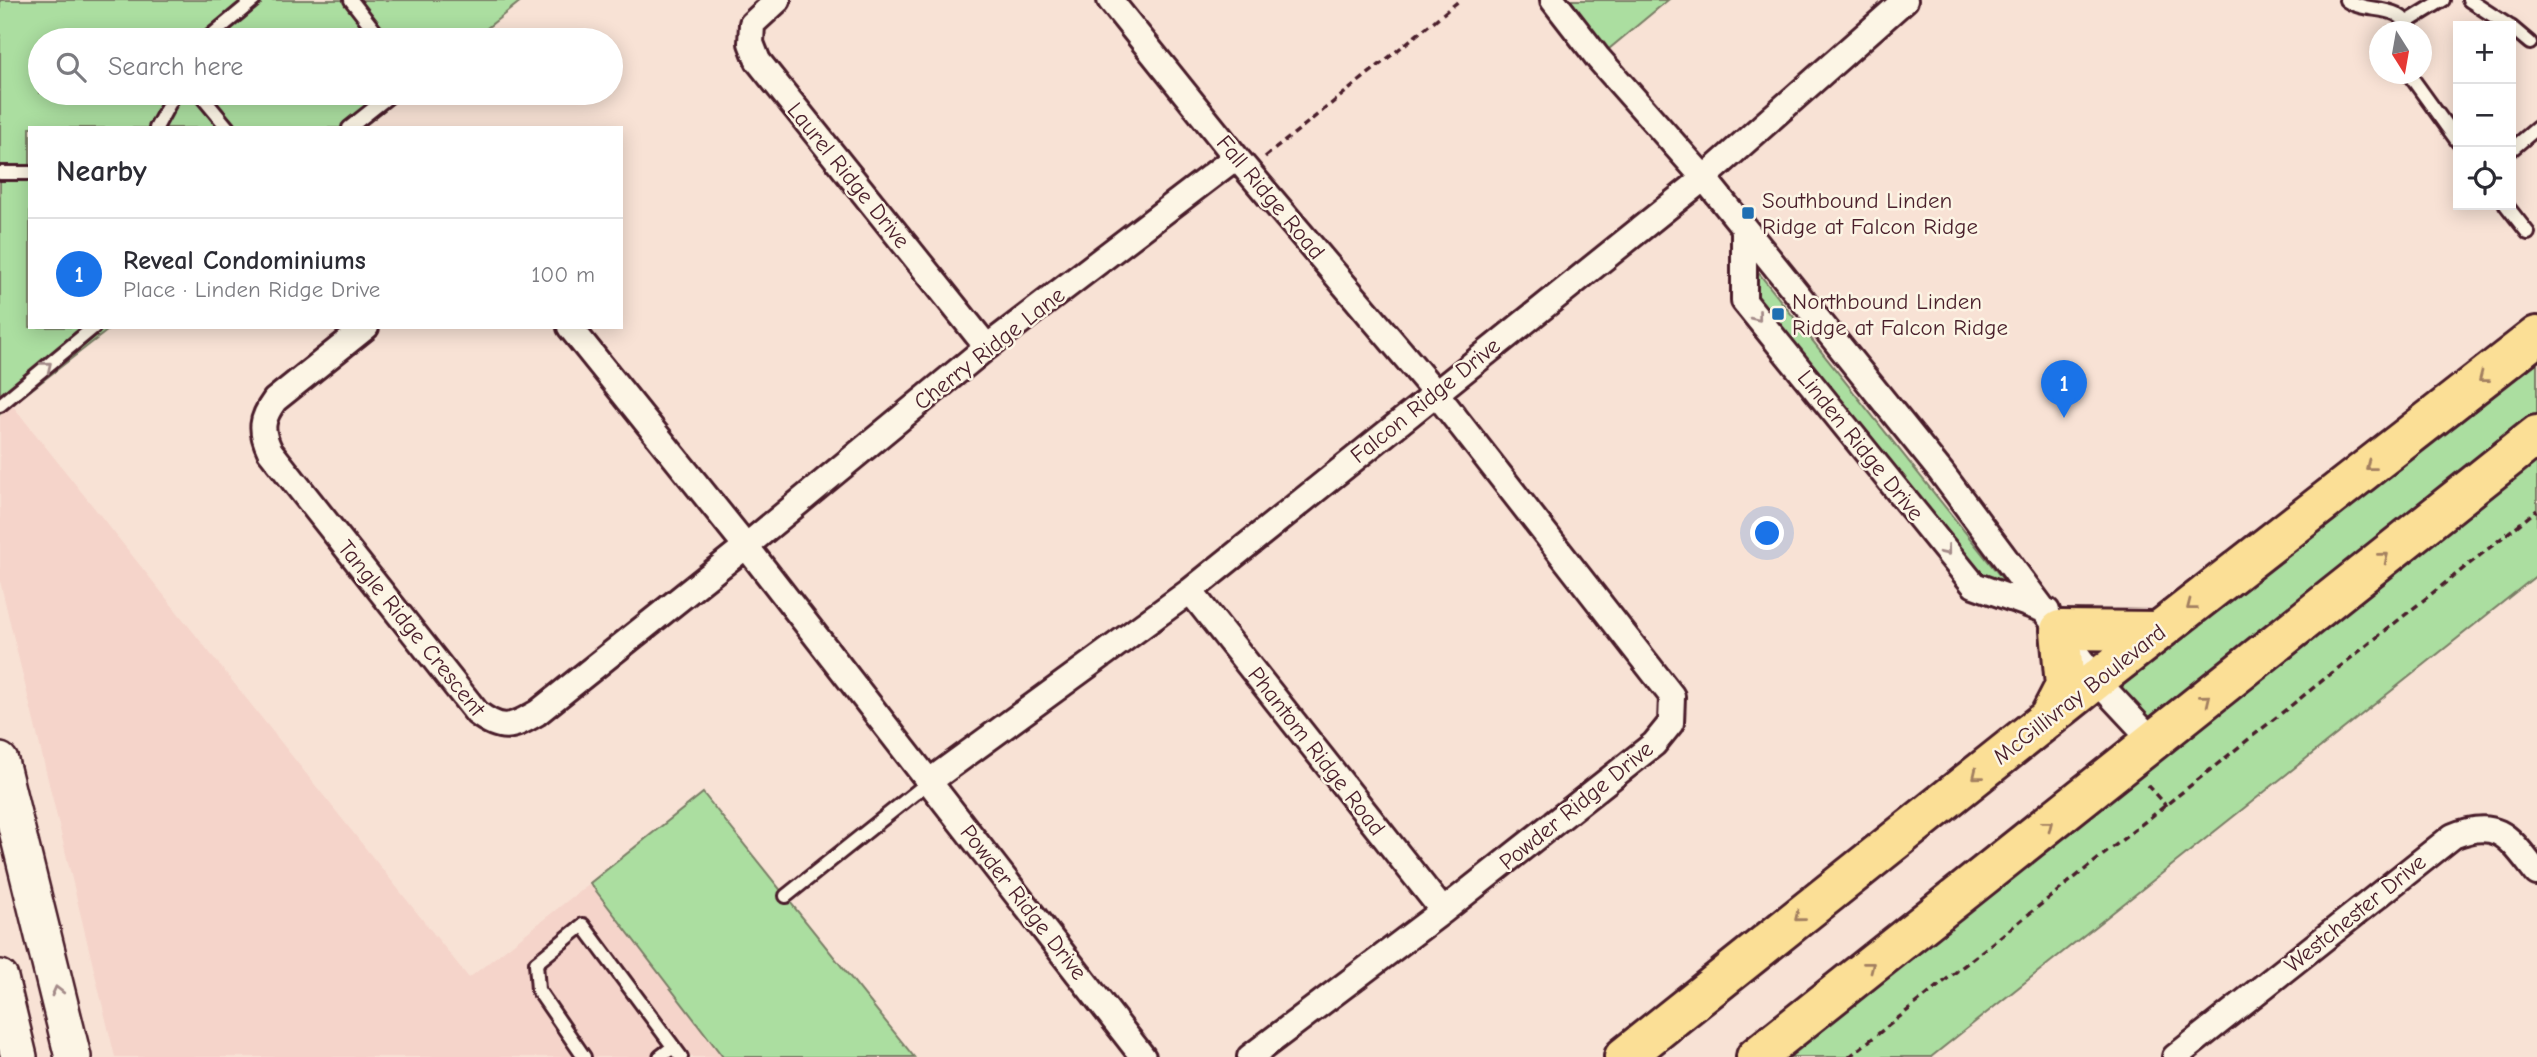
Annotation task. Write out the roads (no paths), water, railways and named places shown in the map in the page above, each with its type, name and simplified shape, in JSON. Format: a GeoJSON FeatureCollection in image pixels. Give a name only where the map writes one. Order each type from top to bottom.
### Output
{"type":"FeatureCollection","features":[{"type":"Feature","properties":{"kind":"main road","name":"McGillivray Boulevard"},"geometry":{"type":"LineString","coordinates":[[1624,1057],[2049,717],[2537,336]]}},
{"type":"Feature","properties":{"kind":"main road"},"geometry":{"type":"LineString","coordinates":[[1756,1057],[2537,435]]}},
{"type":"Feature","properties":{"kind":"main road"},"geometry":{"type":"LineString","coordinates":[[2049,717],[2065,686],[2054,621],[2158,631]]}},
{"type":"Feature","properties":{"kind":"main road"},"geometry":{"type":"LineString","coordinates":[[0,761],[73,1057]]}},
{"type":"Feature","properties":{"kind":"main road"},"geometry":{"type":"LineString","coordinates":[[0,978],[19,1057]]}},
{"type":"Feature","properties":{"kind":"street","name":"Laurel Ridge Drive"},"geometry":{"type":"LineString","coordinates":[[778,0],[752,24],[751,43],[758,61],[987,347]]}},
{"type":"Feature","properties":{"kind":"street","name":"Fall Ridge Road"},"geometry":{"type":"LineString","coordinates":[[1110,0],[1236,157],[1435,392]]}},
{"type":"Feature","properties":{"kind":"street","name":"Linden Ridge Drive"},"geometry":{"type":"LineString","coordinates":[[1553,0],[1598,58],[1704,178],[1941,472],[2096,680],[2152,741]]}},
{"type":"Feature","properties":{"kind":"street","name":"Falcon Ridge Drive"},"geometry":{"type":"LineString","coordinates":[[930,781],[1190,591],[1704,178],[1905,0]]}},
{"type":"Feature","properties":{"kind":"street","name":"Cherry Ridge Lane"},"geometry":{"type":"LineString","coordinates":[[746,546],[987,347],[1236,157]]}},
{"type":"Feature","properties":{"kind":"street","name":"Linden Ridge Drive"},"geometry":{"type":"LineString","coordinates":[[1744,229],[1744,301],[1973,585],[2054,621]]}},
{"type":"Feature","properties":{"kind":"street","name":"Tangle Ridge Crescent"},"geometry":{"type":"LineString","coordinates":[[364,329],[275,400],[264,415],[262,434],[270,451],[477,713],[493,725],[514,726],[537,713],[746,546]]}},
{"type":"Feature","properties":{"kind":"street"},"geometry":{"type":"LineString","coordinates":[[572,329],[930,781]]}},
{"type":"Feature","properties":{"kind":"street","name":"Powder Ridge Drive"},"geometry":{"type":"LineString","coordinates":[[1250,1057],[1443,911],[1654,744],[1671,723],[1672,696],[1435,392]]}},
{"type":"Feature","properties":{"kind":"street","name":"Phantom Ridge Road"},"geometry":{"type":"LineString","coordinates":[[1190,591],[1443,911]]}},
{"type":"Feature","properties":{"kind":"street","name":"Powder Ridge Drive"},"geometry":{"type":"LineString","coordinates":[[930,781],[1143,1057]]}},
{"type":"Feature","properties":{"kind":"street","name":"Westchester Drive"},"geometry":{"type":"LineString","coordinates":[[2175,1057],[2453,836],[2471,828],[2492,828],[2509,838],[2537,873]]}},
{"type":"Feature","properties":{"kind":"lane"},"geometry":{"type":"LineString","coordinates":[[220,28],[254,0]]}},
{"type":"Feature","properties":{"kind":"lane"},"geometry":{"type":"LineString","coordinates":[[351,0],[373,28]]}},
{"type":"Feature","properties":{"kind":"lane"},"geometry":{"type":"LineString","coordinates":[[2346,0],[2370,9],[2394,11],[2403,21]]}},
{"type":"Feature","properties":{"kind":"lane"},"geometry":{"type":"LineString","coordinates":[[2416,21],[2443,0]]}},
{"type":"Feature","properties":{"kind":"lane"},"geometry":{"type":"LineString","coordinates":[[2469,0],[2501,21]]}},
{"type":"Feature","properties":{"kind":"lane"},"geometry":{"type":"LineString","coordinates":[[2516,32],[2530,43]]}},
{"type":"Feature","properties":{"kind":"lane"},"geometry":{"type":"LineString","coordinates":[[2416,84],[2453,135]]}},
{"type":"Feature","properties":{"kind":"lane"},"geometry":{"type":"LineString","coordinates":[[157,126],[168,105]]}},
{"type":"Feature","properties":{"kind":"lane"},"geometry":{"type":"LineString","coordinates":[[209,105],[226,126]]}},
{"type":"Feature","properties":{"kind":"lane"},"geometry":{"type":"LineString","coordinates":[[352,126],[378,105]]}},
{"type":"Feature","properties":{"kind":"lane"},"geometry":{"type":"LineString","coordinates":[[2515,147],[2537,128]]}},
{"type":"Feature","properties":{"kind":"lane"},"geometry":{"type":"LineString","coordinates":[[0,173],[28,173]]}},
{"type":"Feature","properties":{"kind":"lane"},"geometry":{"type":"LineString","coordinates":[[2510,210],[2528,233]]}},
{"type":"Feature","properties":{"kind":"lane"},"geometry":{"type":"LineString","coordinates":[[0,405],[92,329]]}},
{"type":"Feature","properties":{"kind":"lane"},"geometry":{"type":"LineString","coordinates":[[786,896],[930,781]]}},
{"type":"Feature","properties":{"kind":"lane"},"geometry":{"type":"LineString","coordinates":[[584,1057],[538,990],[536,963],[583,925],[677,1052],[660,1057]]}},
{"type":"Feature","properties":{"kind":"place","name":"Southbound Linden Ridge at Falcon Ridge"},"geometry":{"type":"Point","coordinates":[1748,213]}},
{"type":"Feature","properties":{"kind":"place","name":"Northbound Linden Ridge at Falcon Ridge"},"geometry":{"type":"Point","coordinates":[1778,314]}},
{"type":"Feature","properties":{"kind":"place","name":"Reveal Condominiums"},"geometry":{"type":"Point","coordinates":[2064,418]}}]}
